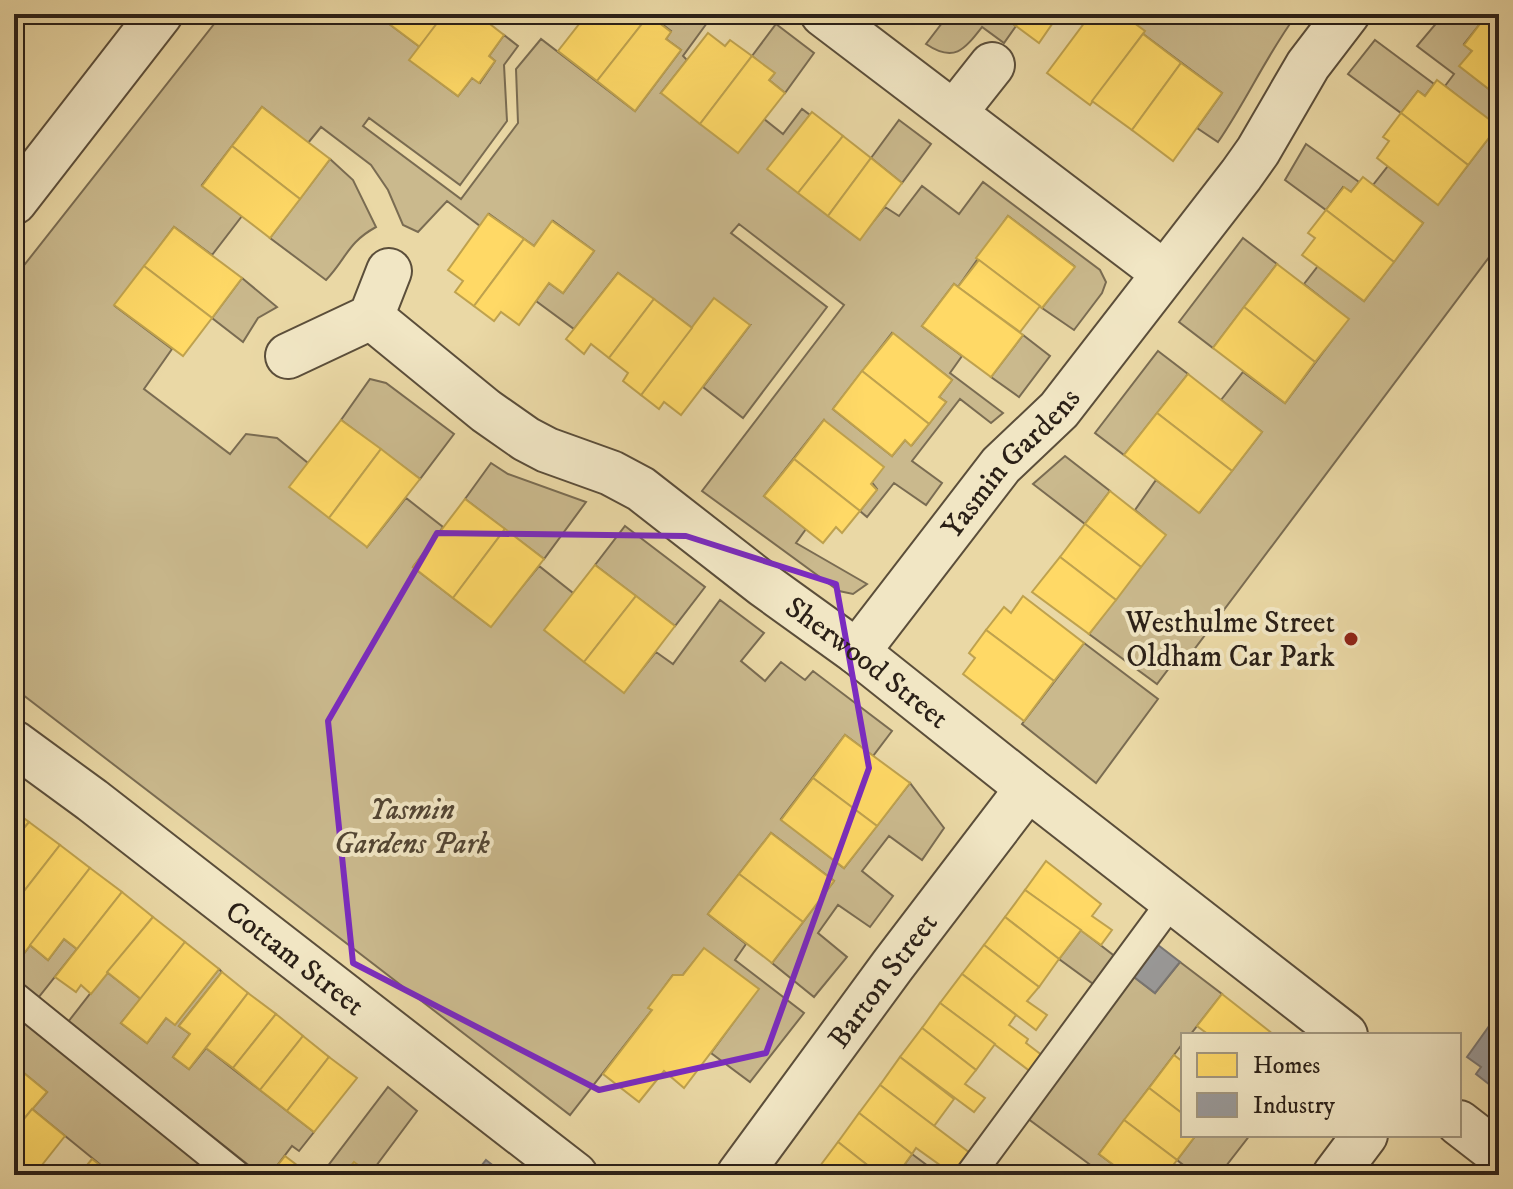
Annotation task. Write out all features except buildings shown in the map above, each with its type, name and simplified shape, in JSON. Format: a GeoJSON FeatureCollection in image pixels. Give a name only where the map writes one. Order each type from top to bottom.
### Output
{"type":"FeatureCollection","features":[{"type":"Feature","properties":{"kind":"street"},"geometry":{"type":"LineString","coordinates":[[14,202],[160,14]]}},
{"type":"Feature","properties":{"kind":"street"},"geometry":{"type":"LineString","coordinates":[[823,14],[1164,273]]}},
{"type":"Feature","properties":{"kind":"street","name":"Yasmin Gardens"},"geometry":{"type":"LineString","coordinates":[[857,652],[1001,465],[1059,410],[1258,151],[1308,65],[1347,14]]}},
{"type":"Feature","properties":{"kind":"street"},"geometry":{"type":"LineString","coordinates":[[954,113],[992,65]]}},
{"type":"Feature","properties":{"kind":"street"},"geometry":{"type":"LineString","coordinates":[[288,356],[371,317],[389,271]]}},
{"type":"Feature","properties":{"kind":"street","name":"Sherwood Street"},"geometry":{"type":"LineString","coordinates":[[371,317],[486,411],[526,439],[633,483],[857,652],[1342,1033]]}},
{"type":"Feature","properties":{"kind":"street","name":"Cottam Street"},"geometry":{"type":"LineString","coordinates":[[14,743],[92,800],[575,1175]]}},
{"type":"Feature","properties":{"kind":"street","name":"Barton Street"},"geometry":{"type":"LineString","coordinates":[[739,1175],[1028,788]]}},
{"type":"Feature","properties":{"kind":"street"},"geometry":{"type":"LineString","coordinates":[[1461,1125],[1499,1154]]}},
{"type":"Feature","properties":{"kind":"street"},"geometry":{"type":"LineString","coordinates":[[1335,1175],[1364,1137]]}},
{"type":"Feature","properties":{"kind":"lane"},"geometry":{"type":"LineString","coordinates":[[970,1175],[1172,901]]}},
{"type":"Feature","properties":{"kind":"lane"},"geometry":{"type":"LineString","coordinates":[[14,996],[236,1175]]}},
{"type":"Feature","properties":{"kind":"highlighted area"},"geometry":{"type":"Polygon","coordinates":[[[437,533],[686,536],[836,584],[869,768],[766,1053],[599,1090],[353,963],[328,721],[437,533]]]}},
{"type":"Feature","properties":{"kind":"green space","name":"Yasmin Gardens Park"},"geometry":{"type":"Polygon","coordinates":[[[222,14],[376,14],[420,47],[410,60],[458,96],[472,78],[480,83],[495,61],[489,56],[504,35],[518,46],[504,65],[507,121],[460,185],[369,118],[363,126],[461,199],[518,123],[516,69],[541,39],[635,111],[681,50],[666,39],[671,31],[649,14],[696,14],[707,23],[683,56],[687,60],[661,93],[764,119],[783,134],[802,109],[810,115],[768,169],[859,239],[885,207],[899,216],[922,186],[959,214],[983,182],[1100,270],[1106,282],[1102,293],[1074,330],[1042,308],[1074,266],[1008,216],[958,287],[954,284],[922,326],[962,356],[950,373],[1003,413],[991,423],[960,399],[912,461],[942,483],[926,505],[894,483],[867,517],[860,511],[877,489],[824,420],[764,496],[806,529],[796,543],[867,584],[853,594],[839,591],[702,491],[844,305],[739,224],[731,233],[827,307],[743,418],[703,387],[750,325],[692,328],[618,273],[574,329],[536,301],[549,283],[563,293],[594,251],[553,221],[534,246],[489,214],[480,226],[447,201],[418,232],[403,225],[388,190],[371,165],[321,127],[308,143],[262,107],[202,185],[242,216],[212,255],[174,227],[115,306],[172,349],[144,389],[230,454],[246,434],[277,438],[308,463],[367,547],[406,498],[443,527],[413,567],[490,626],[539,566],[573,593],[624,692],[656,652],[673,664],[720,600],[764,633],[741,661],[765,681],[781,662],[805,680],[813,671],[892,731],[873,756],[845,735],[781,819],[844,868],[910,783],[944,828],[922,860],[889,836],[862,871],[893,896],[870,927],[838,905],[818,933],[847,957],[814,997],[772,963],[834,881],[771,833],[708,914],[746,944],[735,960],[804,1013],[750,1082],[711,1053],[758,989],[704,949],[683,975],[673,975],[649,1008],[652,1010],[570,1115],[14,688],[14,278],[222,14]],[[892,333],[833,409],[892,456],[905,440],[912,445],[946,402],[939,397],[952,380],[892,333]]]}},
{"type":"Feature","properties":{"kind":"green space"},"geometry":{"type":"Polygon","coordinates":[[[949,14],[975,14],[982,19],[987,14],[999,14],[1016,26],[1004,43],[982,27],[964,47],[944,53],[926,44],[949,14]]]}},
{"type":"Feature","properties":{"kind":"green space"},"geometry":{"type":"Polygon","coordinates":[[[1122,14],[1297,14],[1218,142],[1197,128],[1222,93],[1143,34],[1144,31],[1122,14]]]}},
{"type":"Feature","properties":{"kind":"green space"},"geometry":{"type":"Polygon","coordinates":[[[1444,14],[1478,14],[1483,20],[1464,44],[1472,51],[1460,66],[1499,97],[1499,244],[1190,655],[1182,651],[1157,684],[1089,634],[1165,535],[1135,510],[1156,480],[1200,512],[1262,432],[1221,400],[1243,372],[1285,403],[1348,319],[1304,284],[1318,266],[1364,301],[1423,223],[1373,185],[1388,166],[1438,204],[1497,127],[1445,86],[1454,74],[1417,46],[1444,14]]]}},
{"type":"Feature","properties":{"kind":"green space"},"geometry":{"type":"Polygon","coordinates":[[[776,24],[814,53],[785,93],[769,80],[774,74],[752,56],[776,24]]]}},
{"type":"Feature","properties":{"kind":"green space"},"geometry":{"type":"Polygon","coordinates":[[[1375,40],[1434,84],[1425,96],[1418,91],[1401,113],[1348,74],[1375,40]]]}},
{"type":"Feature","properties":{"kind":"green space"},"geometry":{"type":"Polygon","coordinates":[[[899,120],[931,144],[902,183],[871,158],[899,120]]]}},
{"type":"Feature","properties":{"kind":"green space"},"geometry":{"type":"Polygon","coordinates":[[[1306,144],[1359,182],[1351,192],[1343,187],[1326,210],[1285,180],[1306,144]]]}},
{"type":"Feature","properties":{"kind":"green space"},"geometry":{"type":"Polygon","coordinates":[[[330,159],[353,180],[376,227],[353,245],[326,280],[270,238],[330,159]]]}},
{"type":"Feature","properties":{"kind":"green space"},"geometry":{"type":"Polygon","coordinates":[[[1243,238],[1277,264],[1213,348],[1179,322],[1243,238]]]}},
{"type":"Feature","properties":{"kind":"green space"},"geometry":{"type":"Polygon","coordinates":[[[242,278],[277,307],[258,318],[243,342],[212,318],[242,278]]]}},
{"type":"Feature","properties":{"kind":"green space"},"geometry":{"type":"Polygon","coordinates":[[[1023,335],[1050,356],[1019,397],[991,377],[1023,335]]]}},
{"type":"Feature","properties":{"kind":"green space"},"geometry":{"type":"Polygon","coordinates":[[[1158,351],[1188,374],[1124,455],[1095,433],[1158,351]]]}},
{"type":"Feature","properties":{"kind":"green space"},"geometry":{"type":"Polygon","coordinates":[[[370,379],[386,383],[454,434],[420,479],[341,420],[370,379]]]}},
{"type":"Feature","properties":{"kind":"green space"},"geometry":{"type":"Polygon","coordinates":[[[1065,456],[1110,491],[1085,524],[1033,484],[1065,456]]]}},
{"type":"Feature","properties":{"kind":"green space"},"geometry":{"type":"Polygon","coordinates":[[[491,463],[508,474],[586,502],[544,559],[465,499],[491,463]]]}},
{"type":"Feature","properties":{"kind":"green space"},"geometry":{"type":"Polygon","coordinates":[[[625,526],[705,587],[675,626],[595,565],[625,526]]]}},
{"type":"Feature","properties":{"kind":"green space"},"geometry":{"type":"Polygon","coordinates":[[[1084,643],[1158,699],[1096,783],[1022,724],[1084,643]]]}},
{"type":"Feature","properties":{"kind":"green space"},"geometry":{"type":"Polygon","coordinates":[[[1081,930],[1117,958],[1096,986],[1059,959],[1081,930]]]}},
{"type":"Feature","properties":{"kind":"green space"},"geometry":{"type":"Polygon","coordinates":[[[64,939],[77,949],[38,998],[14,980],[14,943],[25,952],[30,945],[48,960],[64,939]]]}},
{"type":"Feature","properties":{"kind":"green space"},"geometry":{"type":"Polygon","coordinates":[[[1180,962],[1222,994],[1192,1033],[1181,1033],[1181,1046],[1099,1154],[1127,1175],[1104,1175],[1027,1118],[1134,977],[1155,993],[1180,962]]]}},
{"type":"Feature","properties":{"kind":"green space"},"geometry":{"type":"Polygon","coordinates":[[[219,969],[222,972],[179,1026],[190,1034],[173,1057],[189,1069],[206,1048],[314,1132],[299,1151],[292,1146],[270,1175],[261,1175],[68,1022],[107,972],[141,999],[121,1023],[147,1043],[166,1018],[175,1024],[219,969]]]}},
{"type":"Feature","properties":{"kind":"green space"},"geometry":{"type":"Polygon","coordinates":[[[14,1011],[216,1175],[113,1175],[32,1109],[47,1092],[14,1065],[14,1011]]]}},
{"type":"Feature","properties":{"kind":"green space"},"geometry":{"type":"Polygon","coordinates":[[[388,1087],[417,1111],[370,1174],[321,1175],[388,1087]]]}},
{"type":"Feature","properties":{"kind":"green space"},"geometry":{"type":"Polygon","coordinates":[[[1194,1137],[1248,1137],[1219,1175],[1196,1175],[1177,1160],[1194,1137]]]}},
{"type":"Feature","properties":{"kind":"green space"},"geometry":{"type":"Polygon","coordinates":[[[912,1154],[940,1175],[897,1175],[912,1154]]]}},
{"type":"Feature","properties":{"kind":"place","name":"Westhulme Street Oldham Car Park"},"geometry":{"type":"Point","coordinates":[1351,639]}}]}
